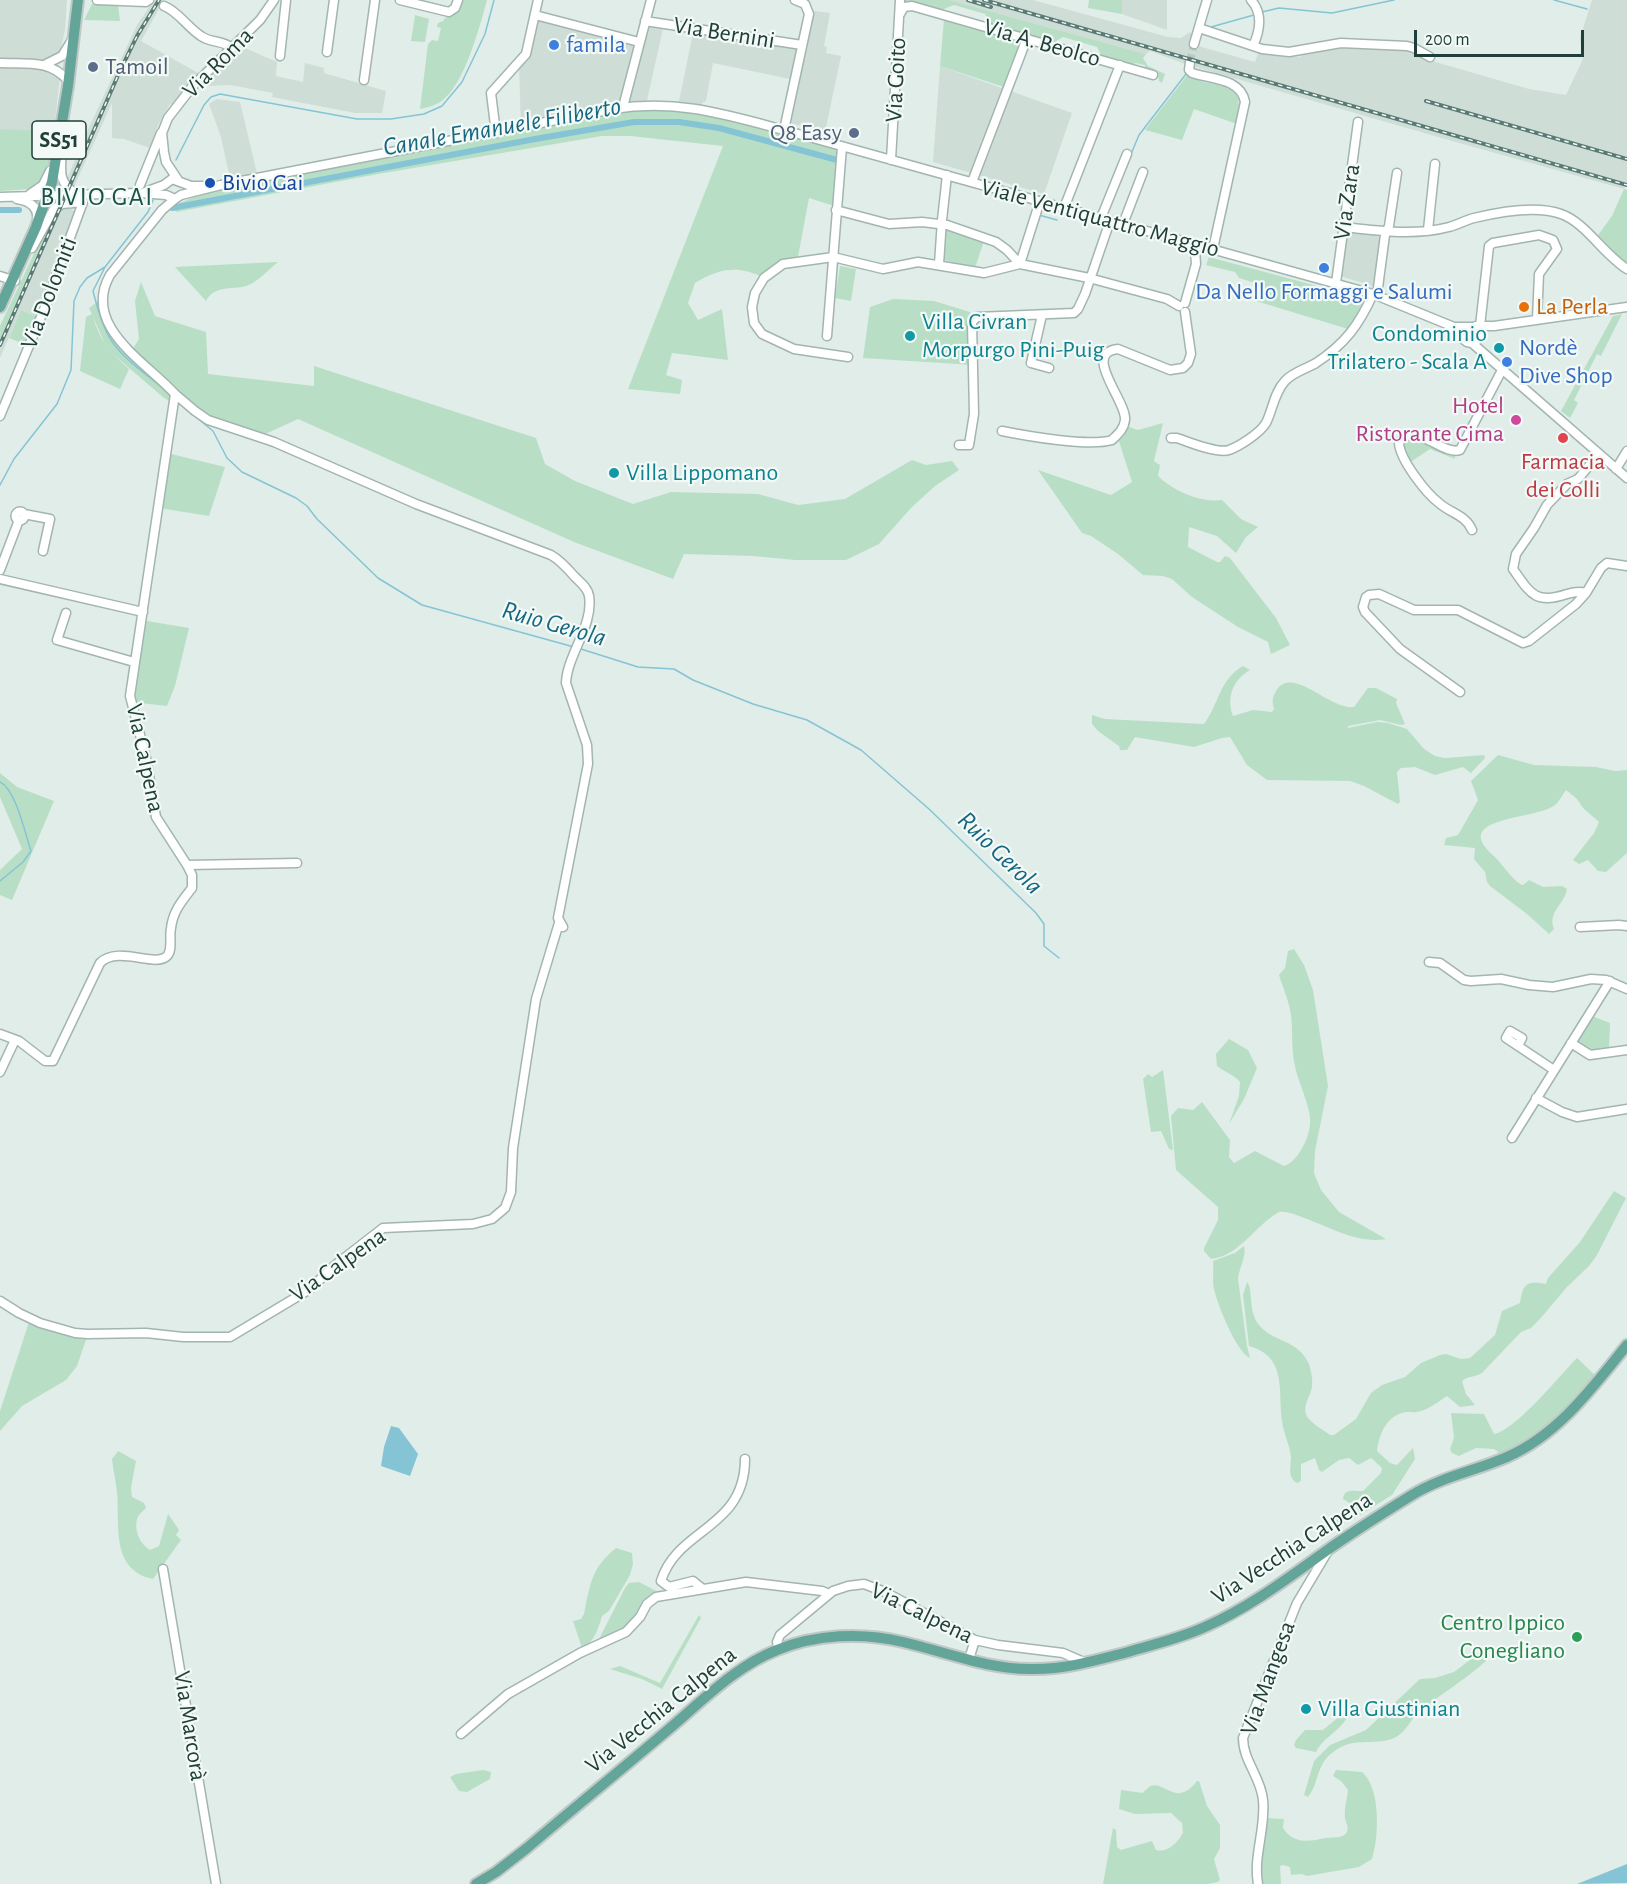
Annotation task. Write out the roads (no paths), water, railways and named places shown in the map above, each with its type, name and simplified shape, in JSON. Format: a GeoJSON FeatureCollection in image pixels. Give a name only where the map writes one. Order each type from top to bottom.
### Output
{"type":"FeatureCollection","features":[{"type":"Feature","properties":{"kind":"main road","name":"SS51"},"geometry":{"type":"LineString","coordinates":[[13,280],[23,264],[51,195],[60,150],[78,0]]}},
{"type":"Feature","properties":{"kind":"main road","name":"SS51"},"geometry":{"type":"LineString","coordinates":[[0,309],[51,195]]}},
{"type":"Feature","properties":{"kind":"main road","name":"Via Vecchia Calpena"},"geometry":{"type":"LineString","coordinates":[[476,1884],[527,1848],[729,1679],[754,1661],[779,1649],[819,1639],[864,1636],[901,1641],[999,1666],[1032,1670],[1086,1664],[1207,1626],[1268,1592],[1415,1493],[1441,1480],[1505,1458],[1532,1444],[1561,1421],[1627,1345]]}},
{"type":"Feature","properties":{"kind":"street"},"geometry":{"type":"LineString","coordinates":[[97,0],[121,2],[149,0]]}},
{"type":"Feature","properties":{"kind":"street","name":"Via Roma"},"geometry":{"type":"LineString","coordinates":[[140,189],[163,127],[176,106],[192,87],[260,20],[274,0]]}},
{"type":"Feature","properties":{"kind":"street"},"geometry":{"type":"LineString","coordinates":[[280,56],[286,0]]}},
{"type":"Feature","properties":{"kind":"street"},"geometry":{"type":"LineString","coordinates":[[327,52],[334,0]]}},
{"type":"Feature","properties":{"kind":"street"},"geometry":{"type":"LineString","coordinates":[[364,80],[375,0]]}},
{"type":"Feature","properties":{"kind":"street"},"geometry":{"type":"LineString","coordinates":[[400,0],[449,12],[456,8],[458,0]]}},
{"type":"Feature","properties":{"kind":"street"},"geometry":{"type":"LineString","coordinates":[[496,133],[491,93],[526,54],[538,0]]}},
{"type":"Feature","properties":{"kind":"street"},"geometry":{"type":"LineString","coordinates":[[623,107],[651,0]]}},
{"type":"Feature","properties":{"kind":"street"},"geometry":{"type":"LineString","coordinates":[[784,130],[808,10],[805,4],[795,0]]}},
{"type":"Feature","properties":{"kind":"street","name":"Via Goito"},"geometry":{"type":"LineString","coordinates":[[891,160],[900,0]]}},
{"type":"Feature","properties":{"kind":"street"},"geometry":{"type":"LineString","coordinates":[[1194,44],[1207,0]]}},
{"type":"Feature","properties":{"kind":"street"},"geometry":{"type":"LineString","coordinates":[[1251,0],[1257,6],[1259,19],[1253,46]]}},
{"type":"Feature","properties":{"kind":"street"},"geometry":{"type":"LineString","coordinates":[[164,6],[174,11],[201,36],[226,43],[232,48]]}},
{"type":"Feature","properties":{"kind":"street","name":"Via A. Beolco"},"geometry":{"type":"LineString","coordinates":[[900,14],[904,7],[912,6],[1153,75]]}},
{"type":"Feature","properties":{"kind":"street"},"geometry":{"type":"LineString","coordinates":[[535,15],[639,42]]}},
{"type":"Feature","properties":{"kind":"street","name":"Via Bernini"},"geometry":{"type":"LineString","coordinates":[[645,21],[802,45]]}},
{"type":"Feature","properties":{"kind":"street"},"geometry":{"type":"LineString","coordinates":[[1199,28],[1253,46],[1289,52],[1341,43],[1407,46],[1430,57]]}},
{"type":"Feature","properties":{"kind":"street"},"geometry":{"type":"LineString","coordinates":[[56,65],[74,37]]}},
{"type":"Feature","properties":{"kind":"street"},"geometry":{"type":"LineString","coordinates":[[972,182],[1028,38]]}},
{"type":"Feature","properties":{"kind":"street"},"geometry":{"type":"LineString","coordinates":[[1002,431],[1065,440],[1097,442],[1112,440],[1124,425],[1125,413],[1104,370],[1104,356],[1111,350],[1118,349],[1170,370],[1183,368],[1188,363],[1191,354],[1183,307],[1196,264],[1196,251],[1206,247],[1245,102],[1242,92],[1234,85],[1190,72],[1190,62]]}},
{"type":"Feature","properties":{"kind":"street"},"geometry":{"type":"LineString","coordinates":[[0,63],[56,65],[64,71],[70,67]]}},
{"type":"Feature","properties":{"kind":"street"},"geometry":{"type":"LineString","coordinates":[[56,65],[68,83]]}},
{"type":"Feature","properties":{"kind":"street"},"geometry":{"type":"LineString","coordinates":[[1064,208],[1120,65]]}},
{"type":"Feature","properties":{"kind":"street","name":"Viale Ventiquattro Maggio"},"geometry":{"type":"LineString","coordinates":[[220,185],[623,107],[666,105],[700,108],[1375,294],[1430,317]]}},
{"type":"Feature","properties":{"kind":"street","name":"Via Zara"},"geometry":{"type":"LineString","coordinates":[[1336,283],[1358,122]]}},
{"type":"Feature","properties":{"kind":"street"},"geometry":{"type":"LineString","coordinates":[[163,127],[162,139],[166,162],[164,190],[172,196]]}},
{"type":"Feature","properties":{"kind":"street"},"geometry":{"type":"LineString","coordinates":[[827,336],[842,147]]}},
{"type":"Feature","properties":{"kind":"street"},"geometry":{"type":"LineString","coordinates":[[25,196],[44,185],[60,150]]}},
{"type":"Feature","properties":{"kind":"street"},"geometry":{"type":"LineString","coordinates":[[60,150],[62,182],[68,190],[81,198]]}},
{"type":"Feature","properties":{"kind":"street"},"geometry":{"type":"LineString","coordinates":[[958,445],[969,445],[973,421],[974,319],[977,316],[1074,313],[1081,303],[1127,154]]}},
{"type":"Feature","properties":{"kind":"street"},"geometry":{"type":"LineString","coordinates":[[166,162],[183,187],[172,196]]}},
{"type":"Feature","properties":{"kind":"street"},"geometry":{"type":"LineString","coordinates":[[1428,230],[1435,164]]}},
{"type":"Feature","properties":{"kind":"street"},"geometry":{"type":"LineString","coordinates":[[1123,224],[1143,172]]}},
{"type":"Feature","properties":{"kind":"street"},"geometry":{"type":"LineString","coordinates":[[1171,438],[1227,451],[1261,429],[1266,422],[1276,394],[1290,376],[1314,364],[1343,343],[1350,335],[1375,294],[1397,173]]}},
{"type":"Feature","properties":{"kind":"street"},"geometry":{"type":"LineString","coordinates":[[939,264],[947,176]]}},
{"type":"Feature","properties":{"kind":"street"},"geometry":{"type":"LineString","coordinates":[[23,264],[54,209],[62,204],[92,194],[140,189],[172,179],[194,186],[220,185]]}},
{"type":"Feature","properties":{"kind":"street"},"geometry":{"type":"LineString","coordinates":[[140,189],[172,196],[220,185]]}},
{"type":"Feature","properties":{"kind":"street"},"geometry":{"type":"LineString","coordinates":[[4,197],[51,195],[81,198]]}},
{"type":"Feature","properties":{"kind":"street","name":"Via Calpena"},"geometry":{"type":"LineString","coordinates":[[0,1301],[40,1323],[75,1333],[146,1332],[183,1337],[230,1337],[310,1289],[334,1266],[383,1228],[473,1224],[492,1219],[504,1208],[511,1192],[513,1148],[536,999],[561,925],[558,918],[588,764],[587,745],[566,683],[585,623],[589,597],[584,587],[555,558],[524,543],[396,496],[274,442],[208,420],[175,397],[121,342],[108,319],[102,297],[105,284],[172,196]]}},
{"type":"Feature","properties":{"kind":"street"},"geometry":{"type":"LineString","coordinates":[[4,197],[32,204],[38,216],[36,227]]}},
{"type":"Feature","properties":{"kind":"street","name":"Via Dolomiti"},"geometry":{"type":"LineString","coordinates":[[0,416],[43,312],[81,198]]}},
{"type":"Feature","properties":{"kind":"street"},"geometry":{"type":"LineString","coordinates":[[1020,264],[1040,201]]}},
{"type":"Feature","properties":{"kind":"street"},"geometry":{"type":"LineString","coordinates":[[836,210],[889,224],[922,222],[942,224],[996,242],[1020,264]]}},
{"type":"Feature","properties":{"kind":"street"},"geometry":{"type":"LineString","coordinates":[[1344,227],[1386,232],[1428,230],[1448,228],[1474,218],[1546,211],[1563,214],[1616,262],[1627,269]]}},
{"type":"Feature","properties":{"kind":"street"},"geometry":{"type":"LineString","coordinates":[[1537,319],[1539,274],[1556,252],[1556,244],[1551,239],[1539,235],[1493,243],[1489,246],[1480,330],[1482,351],[1627,478]]}},
{"type":"Feature","properties":{"kind":"street"},"geometry":{"type":"LineString","coordinates":[[848,357],[794,349],[779,344],[762,334],[753,323],[752,307],[755,293],[764,278],[783,264],[833,257],[883,269],[912,262],[939,264],[984,273],[1020,264],[1089,278],[1167,299],[1183,307]]}},
{"type":"Feature","properties":{"kind":"street"},"geometry":{"type":"LineString","coordinates":[[0,276],[13,280]]}},
{"type":"Feature","properties":{"kind":"street"},"geometry":{"type":"LineString","coordinates":[[1430,317],[1463,338],[1463,332],[1627,307]]}},
{"type":"Feature","properties":{"kind":"street"},"geometry":{"type":"LineString","coordinates":[[1042,315],[1031,363],[1049,368]]}},
{"type":"Feature","properties":{"kind":"street"},"geometry":{"type":"LineString","coordinates":[[1430,317],[1454,327],[1480,330]]}},
{"type":"Feature","properties":{"kind":"street"},"geometry":{"type":"LineString","coordinates":[[1472,530],[1470,524],[1461,516],[1438,503],[1424,488],[1401,454],[1399,443],[1405,436],[1412,434],[1452,451],[1461,450],[1502,370]]}},
{"type":"Feature","properties":{"kind":"street","name":"Via Calpena"},"geometry":{"type":"LineString","coordinates":[[175,397],[130,696],[147,758],[156,817],[187,865]]}},
{"type":"Feature","properties":{"kind":"street"},"geometry":{"type":"LineString","coordinates":[[1616,469],[1627,450]]}},
{"type":"Feature","properties":{"kind":"street"},"geometry":{"type":"LineString","coordinates":[[1586,593],[1575,592],[1546,599],[1533,596],[1513,569],[1513,564],[1516,554],[1547,505],[1567,484],[1578,479],[1599,454]]}},
{"type":"Feature","properties":{"kind":"street"},"geometry":{"type":"LineString","coordinates":[[0,570],[22,517],[50,519],[43,551]]}},
{"type":"Feature","properties":{"kind":"street"},"geometry":{"type":"LineString","coordinates":[[1460,692],[1390,640],[1365,612],[1363,607],[1366,597],[1374,594],[1385,596],[1414,610],[1458,610],[1523,643],[1529,641],[1576,604],[1586,593],[1603,565],[1610,562],[1627,566]]}},
{"type":"Feature","properties":{"kind":"street"},"geometry":{"type":"LineString","coordinates":[[0,579],[142,612]]}},
{"type":"Feature","properties":{"kind":"street"},"geometry":{"type":"LineString","coordinates":[[66,613],[57,640],[134,662]]}},
{"type":"Feature","properties":{"kind":"street"},"geometry":{"type":"LineString","coordinates":[[0,1034],[15,1040],[45,1061],[53,1061],[104,959],[113,956],[158,959],[167,956],[170,952],[170,929],[174,913],[192,888],[192,875],[187,865],[297,863]]}},
{"type":"Feature","properties":{"kind":"street"},"geometry":{"type":"LineString","coordinates":[[1580,927],[1627,926]]}},
{"type":"Feature","properties":{"kind":"street"},"geometry":{"type":"LineString","coordinates":[[1429,962],[1440,963],[1464,980],[1471,981],[1501,979],[1553,987],[1588,979],[1610,981],[1627,989]]}},
{"type":"Feature","properties":{"kind":"street"},"geometry":{"type":"LineString","coordinates":[[1512,1138],[1610,981]]}},
{"type":"Feature","properties":{"kind":"street"},"geometry":{"type":"LineString","coordinates":[[0,1072],[15,1040]]}},
{"type":"Feature","properties":{"kind":"street"},"geometry":{"type":"LineString","coordinates":[[1571,1043],[1590,1055],[1627,1050]]}},
{"type":"Feature","properties":{"kind":"street"},"geometry":{"type":"LineString","coordinates":[[1518,1046],[1554,1070]]}},
{"type":"Feature","properties":{"kind":"street"},"geometry":{"type":"LineString","coordinates":[[1536,1098],[1577,1117],[1627,1109]]}},
{"type":"Feature","properties":{"kind":"street"},"geometry":{"type":"LineString","coordinates":[[703,1586],[693,1581],[669,1587],[661,1581],[679,1552],[727,1512],[738,1491],[745,1459]]}},
{"type":"Feature","properties":{"kind":"street","name":"Via Mangesa"},"geometry":{"type":"LineString","coordinates":[[1258,1884],[1257,1866],[1263,1799],[1245,1756],[1243,1738],[1296,1603],[1329,1549]]}},
{"type":"Feature","properties":{"kind":"street","name":"Via Marcorà"},"geometry":{"type":"LineString","coordinates":[[163,1569],[216,1884]]}},
{"type":"Feature","properties":{"kind":"street"},"geometry":{"type":"LineString","coordinates":[[461,1734],[508,1694],[580,1653],[626,1632],[653,1598],[703,1586],[746,1582],[822,1591],[829,1594]]}},
{"type":"Feature","properties":{"kind":"street","name":"Via Calpena"},"geometry":{"type":"LineString","coordinates":[[779,1649],[777,1642],[780,1635],[829,1594],[857,1584],[871,1586],[975,1640],[1063,1653],[1086,1664]]}},
{"type":"Feature","properties":{"kind":"street"},"geometry":{"type":"LineString","coordinates":[[969,1659],[975,1640]]}},
{"type":"Feature","properties":{"kind":"water"},"geometry":{"type":"Polygon","coordinates":[[[391,1426],[399,1428],[418,1454],[410,1476],[381,1466],[391,1426]]]}},
{"type":"Feature","properties":{"kind":"water"},"geometry":{"type":"Polygon","coordinates":[[[1627,1864],[1627,1883],[1577,1884],[1627,1864]]]}},
{"type":"Feature","properties":{"kind":"waterway"},"geometry":{"type":"LineString","coordinates":[[176,160],[204,105],[211,97],[220,94],[357,119],[391,119],[424,114],[442,106],[462,82],[485,34],[494,0]]}},
{"type":"Feature","properties":{"kind":"waterway","name":"Canale Emanuele Filiberto"},"geometry":{"type":"LineString","coordinates":[[1262,12],[1279,8],[1332,13],[1394,0]]}},
{"type":"Feature","properties":{"kind":"waterway","name":"Canale Emanuele Filiberto"},"geometry":{"type":"LineString","coordinates":[[1554,0],[1587,9]]}},
{"type":"Feature","properties":{"kind":"waterway","name":"Canale Emanuele Filiberto"},"geometry":{"type":"LineString","coordinates":[[1211,27],[1254,15]]}},
{"type":"Feature","properties":{"kind":"waterway","name":"Canale Emanuele Filiberto"},"geometry":{"type":"LineString","coordinates":[[1131,154],[1139,135],[1186,74]]}},
{"type":"Feature","properties":{"kind":"waterway","name":"Canale Emanuele Filiberto"},"geometry":{"type":"LineString","coordinates":[[172,208],[634,122],[679,122],[719,128],[837,160]]}},
{"type":"Feature","properties":{"kind":"waterway"},"geometry":{"type":"LineString","coordinates":[[0,485],[14,459],[57,404],[71,370],[74,301],[80,287],[87,278],[105,267],[148,212],[153,200]]}},
{"type":"Feature","properties":{"kind":"waterway","name":"Canale Emanuele Filiberto"},"geometry":{"type":"LineString","coordinates":[[0,210],[19,210]]}},
{"type":"Feature","properties":{"kind":"waterway","name":"Canale Emanuele Filiberto"},"geometry":{"type":"LineString","coordinates":[[1039,215],[1057,220]]}},
{"type":"Feature","properties":{"kind":"waterway","name":"Ruio Gerola"},"geometry":{"type":"LineString","coordinates":[[105,267],[93,291],[108,335],[130,361],[168,392]]}},
{"type":"Feature","properties":{"kind":"waterway","name":"Ruio Gerola"},"geometry":{"type":"LineString","coordinates":[[185,408],[213,431],[227,458],[242,472],[296,498],[307,506],[317,519],[378,578],[422,605],[574,647]]}},
{"type":"Feature","properties":{"kind":"waterway","name":"Ruio Gerola"},"geometry":{"type":"LineString","coordinates":[[581,649],[638,667],[674,669],[693,680],[753,704],[807,720],[861,750],[929,809],[1036,913],[1044,924],[1044,946],[1059,958]]}},
{"type":"Feature","properties":{"kind":"waterway"},"geometry":{"type":"LineString","coordinates":[[0,782],[11,794],[31,851],[23,862],[0,881]]}},
{"type":"Feature","properties":{"kind":"tunnel"},"geometry":{"type":"LineString","coordinates":[[1190,62],[1194,44]]}},
{"type":"Feature","properties":{"kind":"railway"},"geometry":{"type":"LineString","coordinates":[[0,345],[119,73],[137,36],[159,0]]}},
{"type":"Feature","properties":{"kind":"railway"},"geometry":{"type":"LineString","coordinates":[[968,0],[991,7]]}},
{"type":"Feature","properties":{"kind":"railway"},"geometry":{"type":"LineString","coordinates":[[984,0],[1627,185]]}},
{"type":"Feature","properties":{"kind":"railway"},"geometry":{"type":"LineString","coordinates":[[1426,101],[1627,159]]}},
{"type":"Feature","properties":{"kind":"place","name":"famila"},"geometry":{"type":"Point","coordinates":[554,45]}},
{"type":"Feature","properties":{"kind":"place","name":"Tamoil"},"geometry":{"type":"Point","coordinates":[93,67]}},
{"type":"Feature","properties":{"kind":"place","name":"Q8 Easy"},"geometry":{"type":"Point","coordinates":[854,133]}},
{"type":"Feature","properties":{"kind":"place","name":"Bivio Gai"},"geometry":{"type":"Point","coordinates":[210,183]}},
{"type":"Feature","properties":{"kind":"place","name":"Da Nello Formaggi e Salumi"},"geometry":{"type":"Point","coordinates":[1324,268]}},
{"type":"Feature","properties":{"kind":"place","name":"La Perla"},"geometry":{"type":"Point","coordinates":[1524,307]}},
{"type":"Feature","properties":{"kind":"place","name":"Villa Civran Morpurgo Pini-Puig"},"geometry":{"type":"Point","coordinates":[910,336]}},
{"type":"Feature","properties":{"kind":"place","name":"Condominio Trilatero - Scala A"},"geometry":{"type":"Point","coordinates":[1499,348]}},
{"type":"Feature","properties":{"kind":"place","name":"Nordè Dive Shop"},"geometry":{"type":"Point","coordinates":[1507,362]}},
{"type":"Feature","properties":{"kind":"place","name":"Hotel Ristorante Cima"},"geometry":{"type":"Point","coordinates":[1516,420]}},
{"type":"Feature","properties":{"kind":"place","name":"Farmacia dei Colli"},"geometry":{"type":"Point","coordinates":[1563,438]}},
{"type":"Feature","properties":{"kind":"place","name":"Villa Lippomano"},"geometry":{"type":"Point","coordinates":[614,473]}},
{"type":"Feature","properties":{"kind":"place","name":"Centro Ippico Conegliano"},"geometry":{"type":"Point","coordinates":[1577,1637]}},
{"type":"Feature","properties":{"kind":"place","name":"Villa Giustinian"},"geometry":{"type":"Point","coordinates":[1306,1709]}},
{"type":"Feature","properties":{"kind":"district","name":"BIVIO GAI"},"geometry":{"type":"Point","coordinates":[97,197]}}]}
